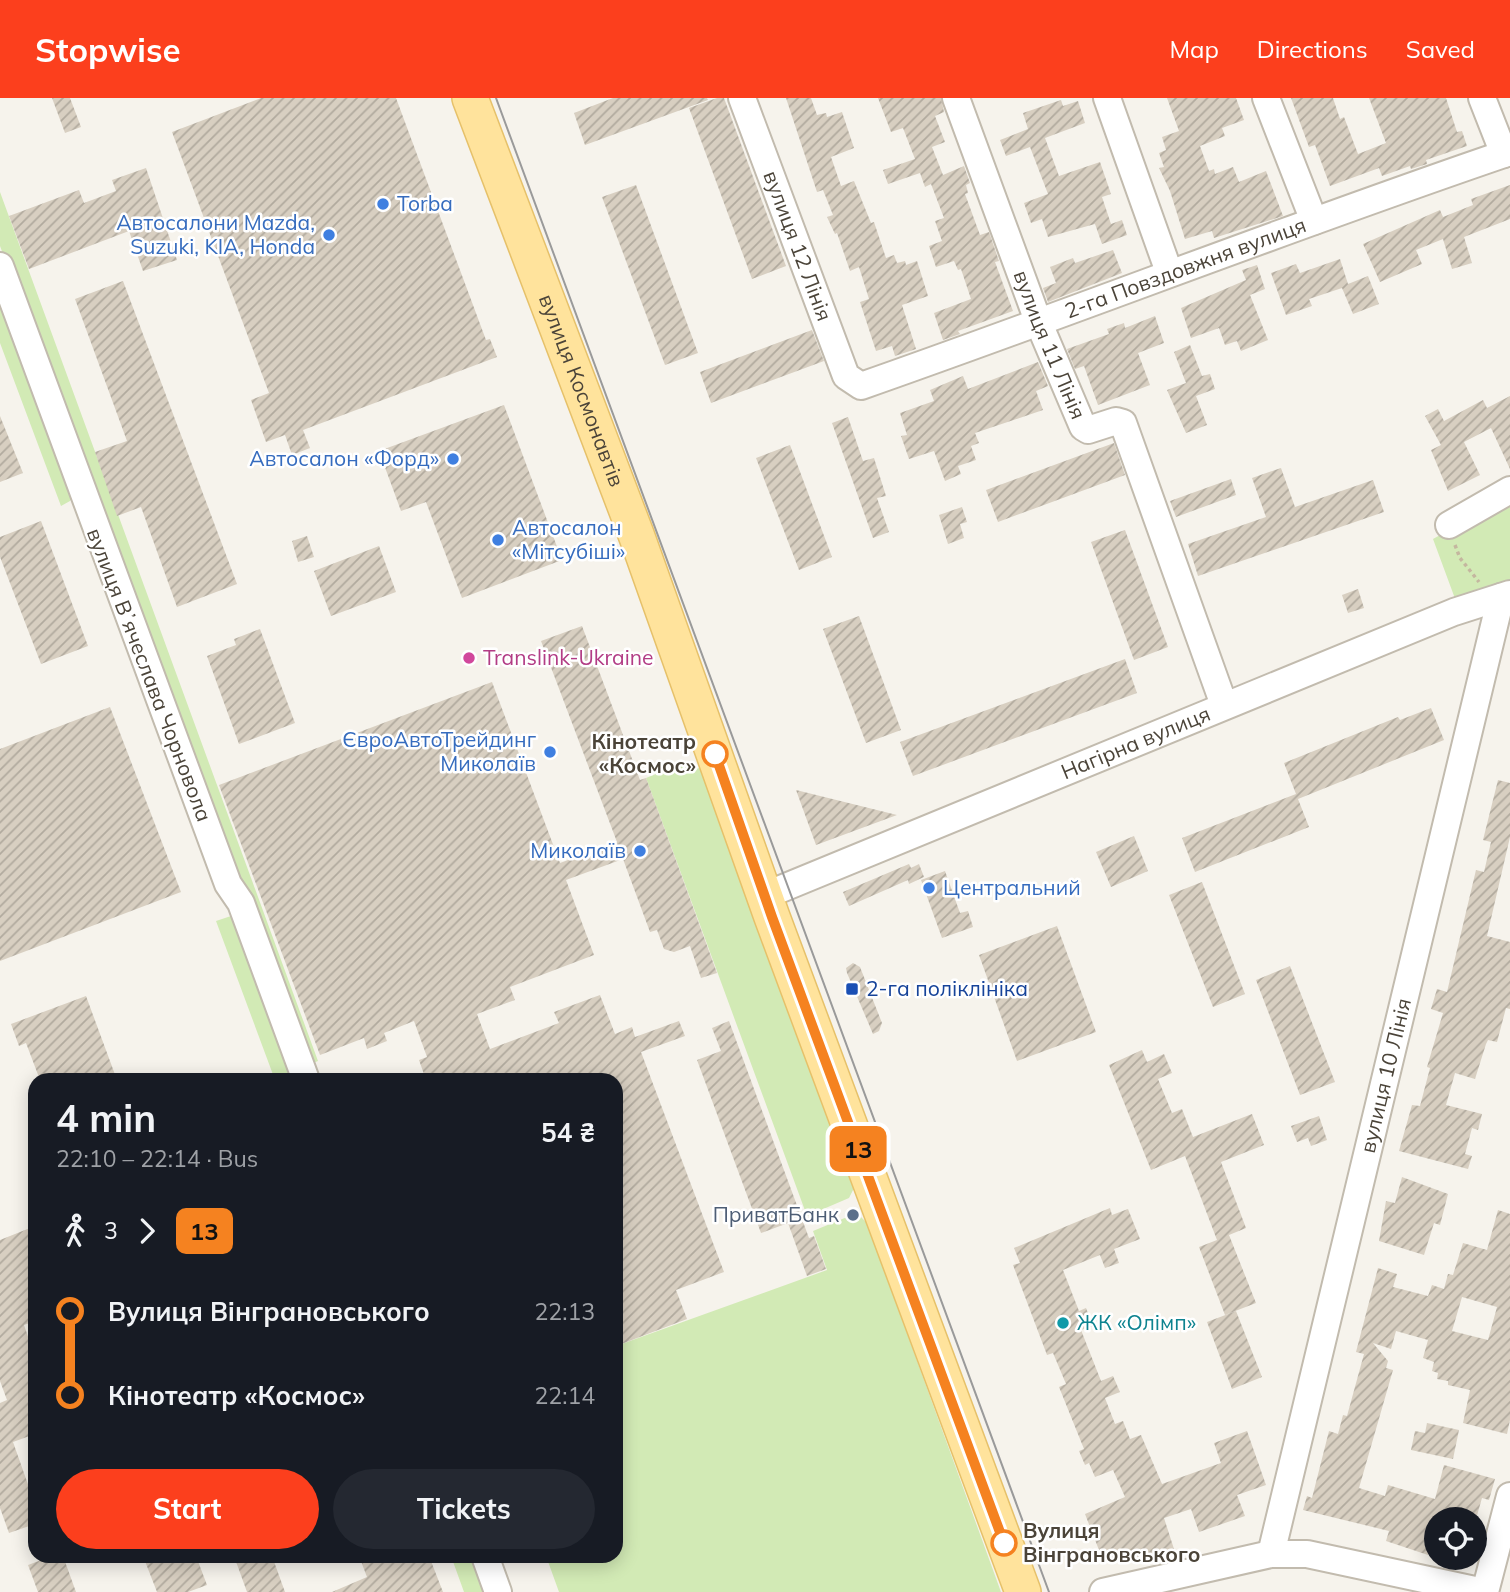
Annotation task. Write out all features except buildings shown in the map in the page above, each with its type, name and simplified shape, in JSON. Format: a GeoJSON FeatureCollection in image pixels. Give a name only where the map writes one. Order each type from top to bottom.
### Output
{"type":"FeatureCollection","features":[{"type":"Feature","properties":{"kind":"main road","name":"вулиця Космонавтів"},"geometry":{"type":"LineString","coordinates":[[470,98],[637,537],[764,896],[1023,1592]]}},
{"type":"Feature","properties":{"kind":"street","name":"вулиця 12 Лінія"},"geometry":{"type":"LineString","coordinates":[[742,98],[846,376],[861,386]]}},
{"type":"Feature","properties":{"kind":"street","name":"вулиця 11 Лінія"},"geometry":{"type":"LineString","coordinates":[[956,98],[1038,321],[1083,427],[1088,430],[1116,421],[1122,423],[1224,705]]}},
{"type":"Feature","properties":{"kind":"street"},"geometry":{"type":"LineString","coordinates":[[1107,98],[1169,272]]}},
{"type":"Feature","properties":{"kind":"street"},"geometry":{"type":"LineString","coordinates":[[1266,98],[1314,221]]}},
{"type":"Feature","properties":{"kind":"street"},"geometry":{"type":"LineString","coordinates":[[1482,98],[1507,153]]}},
{"type":"Feature","properties":{"kind":"street","name":"2-га Повздовжня вулиця"},"geometry":{"type":"LineString","coordinates":[[861,386],[1169,272],[1507,153]]}},
{"type":"Feature","properties":{"kind":"street","name":"вулиця Вʼячеслава Чорновола"},"geometry":{"type":"LineString","coordinates":[[0,266],[228,884],[242,903],[303,1073]]}},
{"type":"Feature","properties":{"kind":"street"},"geometry":{"type":"LineString","coordinates":[[1449,524],[1510,490]]}},
{"type":"Feature","properties":{"kind":"street","name":"Нагірна вулиця"},"geometry":{"type":"LineString","coordinates":[[764,896],[1224,705],[1454,612],[1505,596]]}},
{"type":"Feature","properties":{"kind":"street","name":"вулиця 10 Лінія"},"geometry":{"type":"LineString","coordinates":[[1271,1554],[1505,596]]}},
{"type":"Feature","properties":{"kind":"street"},"geometry":{"type":"LineString","coordinates":[[1119,1590],[1271,1554],[1307,1553],[1485,1592],[1510,1496]]}},
{"type":"Feature","properties":{"kind":"street"},"geometry":{"type":"LineString","coordinates":[[488,1563],[498,1592]]}},
{"type":"Feature","properties":{"kind":"path"},"geometry":{"type":"LineString","coordinates":[[1449,524],[1460,558],[1475,579],[1505,596]]}},
{"type":"Feature","properties":{"kind":"green space"},"geometry":{"type":"Polygon","coordinates":[[[0,192],[318,1061],[313,1063],[235,880],[0,246],[0,192]]]}},
{"type":"Feature","properties":{"kind":"green space"},"geometry":{"type":"Polygon","coordinates":[[[0,296],[73,496],[61,506],[0,343],[0,296]]]}},
{"type":"Feature","properties":{"kind":"green space"},"geometry":{"type":"Polygon","coordinates":[[[1510,496],[1510,586],[1457,604],[1433,539],[1510,496]]]}},
{"type":"Feature","properties":{"kind":"green space"},"geometry":{"type":"Polygon","coordinates":[[[689,761],[701,770],[855,1186],[849,1198],[807,1216],[646,778],[689,761]]]}},
{"type":"Feature","properties":{"kind":"green space"},"geometry":{"type":"Polygon","coordinates":[[[234,915],[299,1073],[272,1073],[216,921],[234,915]]]}},
{"type":"Feature","properties":{"kind":"green space"},"geometry":{"type":"Polygon","coordinates":[[[852,1215],[860,1216],[867,1223],[1001,1592],[559,1592],[549,1563],[623,1563],[623,1343],[827,1270],[813,1231],[852,1215]]]}},
{"type":"Feature","properties":{"kind":"green space"},"geometry":{"type":"Polygon","coordinates":[[[454,1563],[474,1563],[484,1592],[464,1592],[454,1563]]]}},
{"type":"Feature","properties":{"kind":"tram line"},"geometry":{"type":"LineString","coordinates":[[496,98],[1049,1592]]}},
{"type":"Feature","properties":{"kind":"bus line","name":"13"},"geometry":{"type":"LineString","coordinates":[[715,754],[772,917],[1004,1543]]}},
{"type":"Feature","properties":{"kind":"place","name":"Torba"},"geometry":{"type":"Point","coordinates":[383,204]}},
{"type":"Feature","properties":{"kind":"place","name":"Автосалони Mazda, Suzuki, KIA, Honda"},"geometry":{"type":"Point","coordinates":[329,235]}},
{"type":"Feature","properties":{"kind":"place","name":"Автосалон «Форд»"},"geometry":{"type":"Point","coordinates":[453,459]}},
{"type":"Feature","properties":{"kind":"place","name":"Автосалон «Мітсубіші»"},"geometry":{"type":"Point","coordinates":[498,540]}},
{"type":"Feature","properties":{"kind":"place","name":"Translink-Ukraine"},"geometry":{"type":"Point","coordinates":[469,658]}},
{"type":"Feature","properties":{"kind":"place","name":"ЄвроАвтоТрейдинг Миколаїв"},"geometry":{"type":"Point","coordinates":[550,752]}},
{"type":"Feature","properties":{"kind":"place","name":"Кінотеатр «Космос»"},"geometry":{"type":"Point","coordinates":[715,754]}},
{"type":"Feature","properties":{"kind":"place","name":"Миколаїв"},"geometry":{"type":"Point","coordinates":[640,851]}},
{"type":"Feature","properties":{"kind":"place","name":"Центральний"},"geometry":{"type":"Point","coordinates":[929,888]}},
{"type":"Feature","properties":{"kind":"place","name":"2-га поліклініка"},"geometry":{"type":"Point","coordinates":[852,989]}},
{"type":"Feature","properties":{"kind":"place","name":"ПриватБанк"},"geometry":{"type":"Point","coordinates":[853,1215]}},
{"type":"Feature","properties":{"kind":"place","name":"ЖК «Олімп»"},"geometry":{"type":"Point","coordinates":[1063,1323]}},
{"type":"Feature","properties":{"kind":"place","name":"Вулиця Вінграновського"},"geometry":{"type":"Point","coordinates":[1004,1543]}}]}
